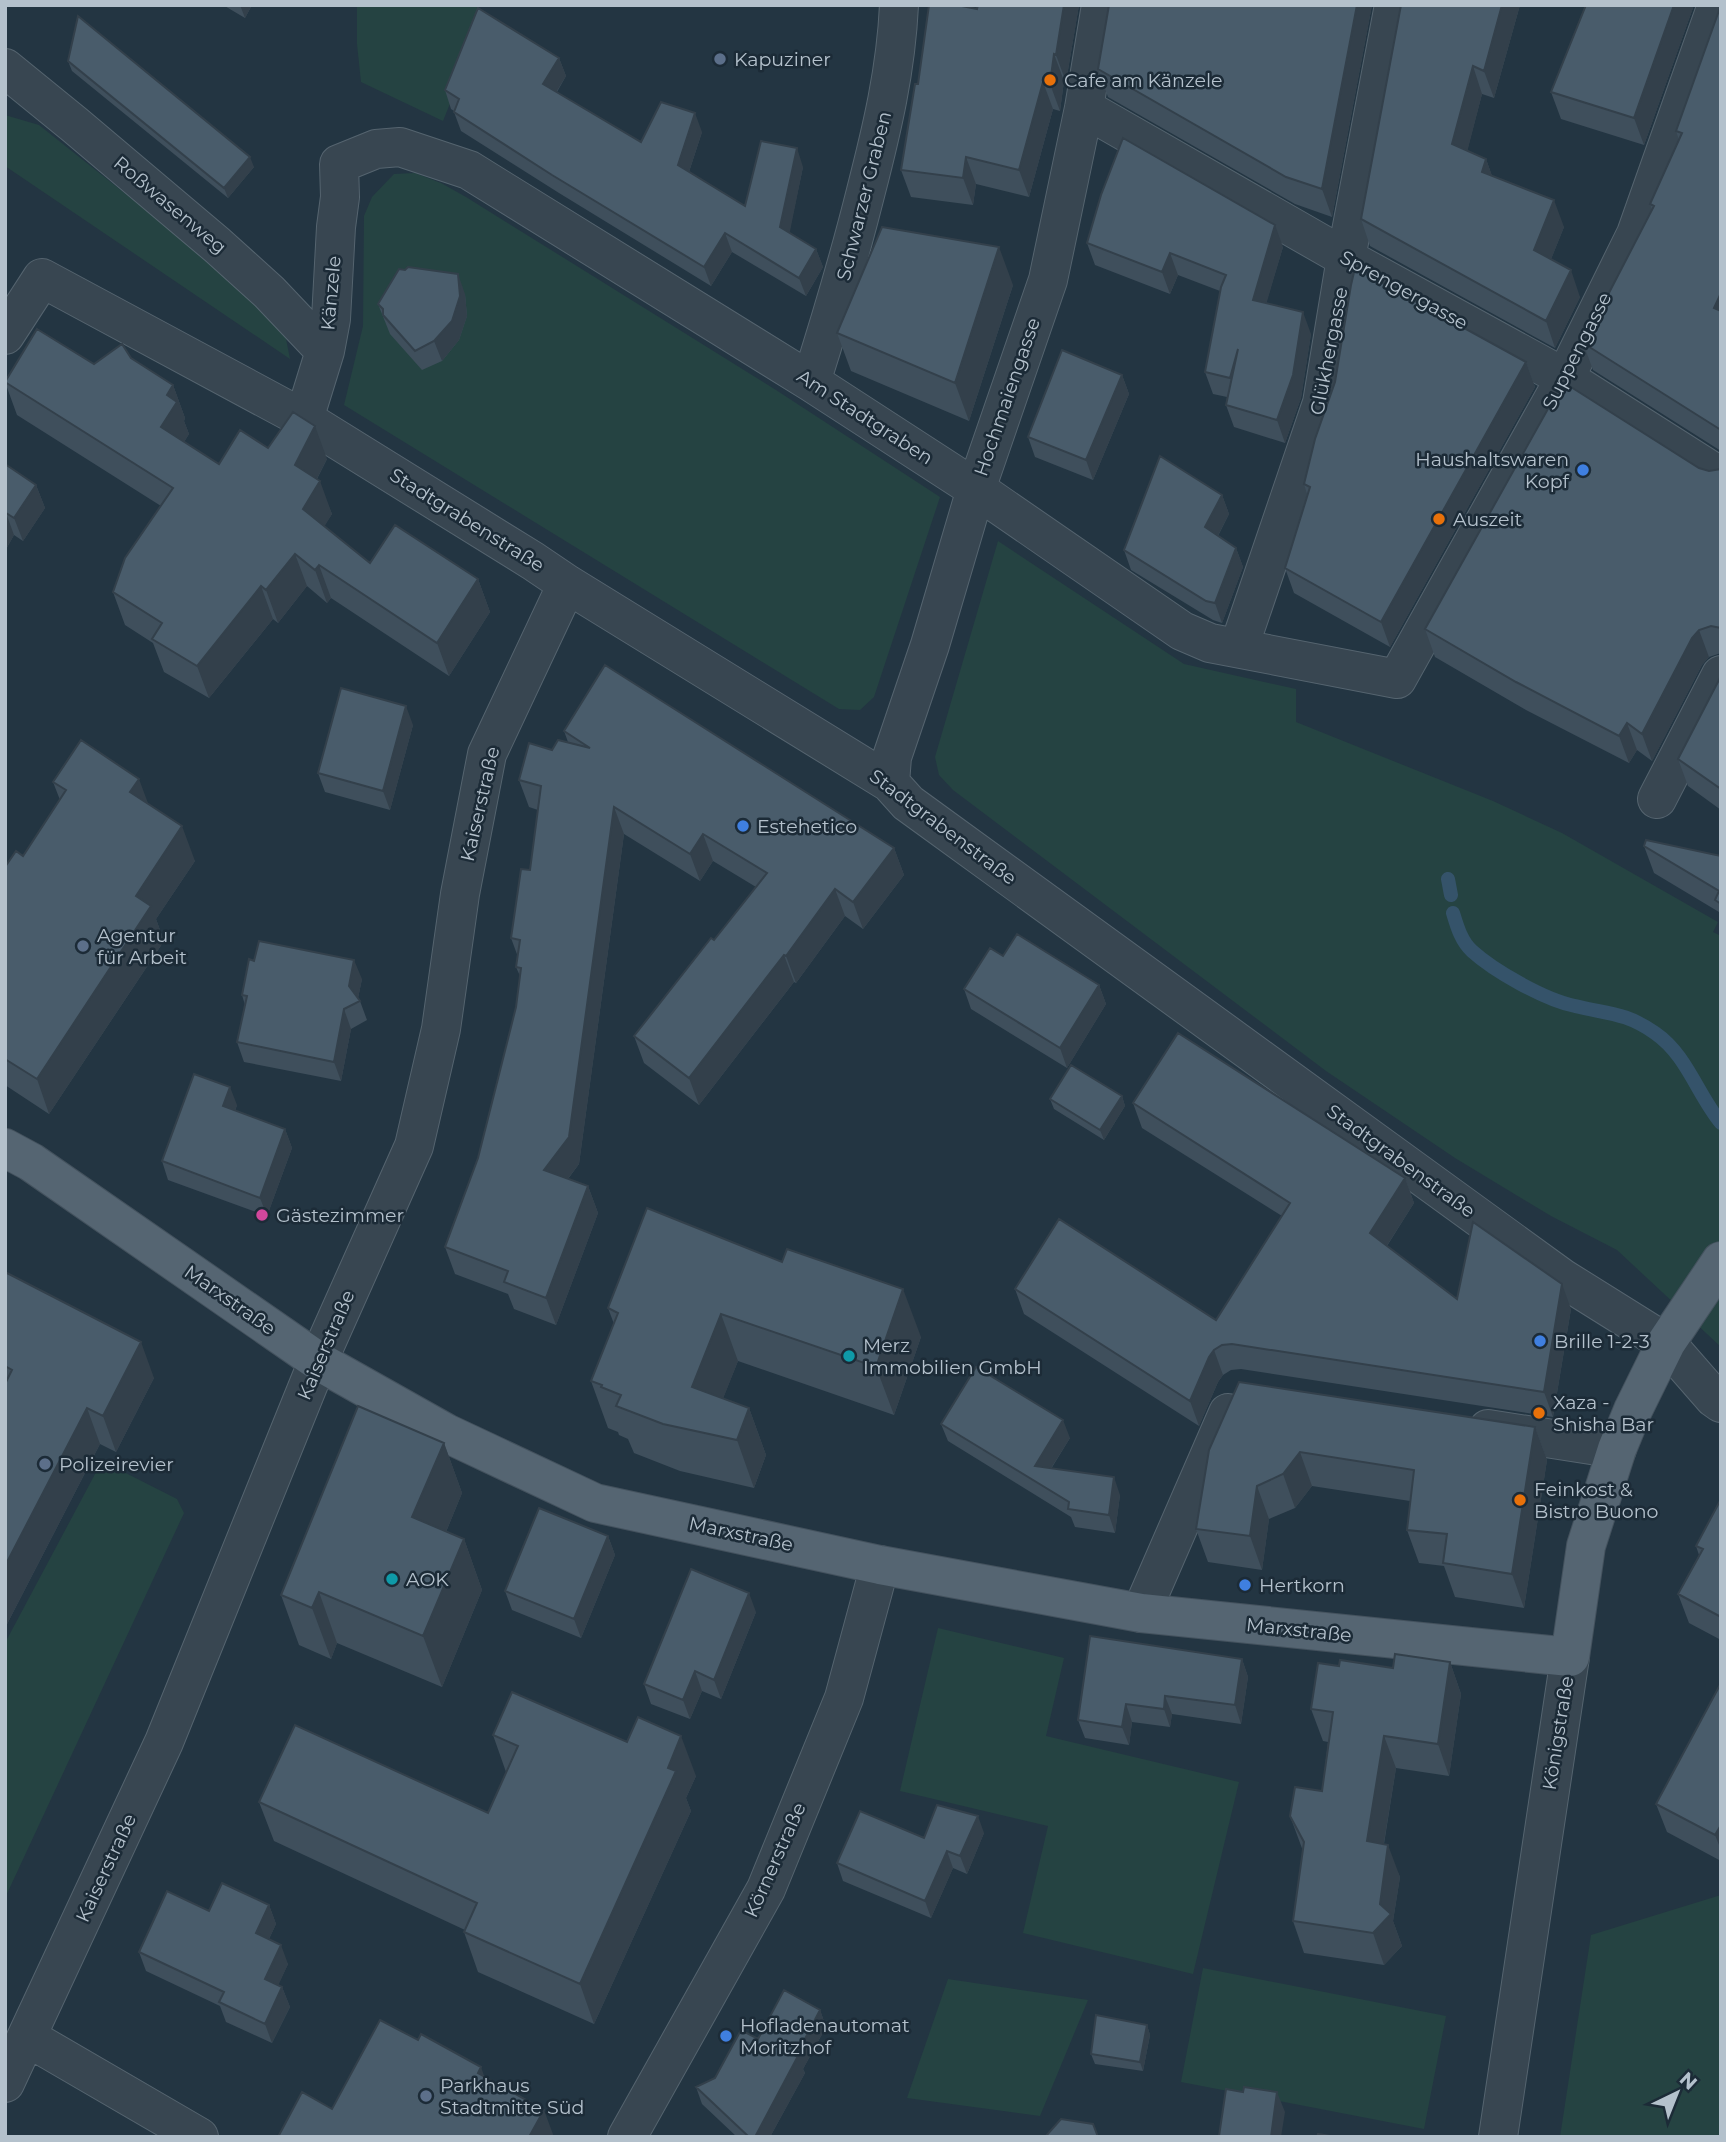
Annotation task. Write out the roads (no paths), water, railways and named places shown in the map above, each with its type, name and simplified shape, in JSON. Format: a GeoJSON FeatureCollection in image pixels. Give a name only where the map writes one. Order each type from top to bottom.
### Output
{"type":"FeatureCollection","features":[{"type":"Feature","properties":{"kind":"main road","name":"Marxstraße"},"geometry":{"type":"LineString","coordinates":[[5,1148],[31,1162],[318,1361],[446,1433],[595,1503],[880,1565],[1141,1614],[1570,1657]]}},
{"type":"Feature","properties":{"kind":"main road","name":"Königstraße"},"geometry":{"type":"LineString","coordinates":[[1570,1657],[1586,1546],[1617,1449],[1666,1343],[1713,1273]]}},
{"type":"Feature","properties":{"kind":"street","name":"Schwarzer Graben"},"geometry":{"type":"LineString","coordinates":[[811,382],[843,281],[879,141],[892,82],[899,5]]}},
{"type":"Feature","properties":{"kind":"street","name":"Hochmaiengasse"},"geometry":{"type":"LineString","coordinates":[[890,783],[892,757],[930,645],[976,489],[1048,281],[1101,5]]}},
{"type":"Feature","properties":{"kind":"street","name":"Glükhergasse"},"geometry":{"type":"LineString","coordinates":[[1239,647],[1322,403],[1346,258],[1394,5]]}},
{"type":"Feature","properties":{"kind":"street","name":"Suppengasse"},"geometry":{"type":"LineString","coordinates":[[1397,679],[1564,379],[1636,234],[1717,5]]}},
{"type":"Feature","properties":{"kind":"street","name":"Roßwasenweg"},"geometry":{"type":"LineString","coordinates":[[5,68],[217,244],[269,292],[326,351]]}},
{"type":"Feature","properties":{"kind":"street","name":"Sprengergasse"},"geometry":{"type":"LineString","coordinates":[[1081,120],[1346,258],[1564,379],[1721,477]]}},
{"type":"Feature","properties":{"kind":"street","name":"Am Stadtgraben"},"geometry":{"type":"LineString","coordinates":[[339,164],[376,149],[400,146],[469,170],[811,382],[976,489],[1182,631],[1210,643],[1397,679]]}},
{"type":"Feature","properties":{"kind":"street","name":"Känzele"},"geometry":{"type":"LineString","coordinates":[[304,419],[326,351],[331,319],[340,197],[339,164]]}},
{"type":"Feature","properties":{"kind":"street","name":"Stadtgrabenstraße"},"geometry":{"type":"LineString","coordinates":[[7,329],[42,278],[304,419],[890,783],[908,803],[1562,1278],[1666,1343],[1721,1403]]}},
{"type":"Feature","properties":{"kind":"street","name":"Kaiserstraße"},"geometry":{"type":"LineString","coordinates":[[5,2083],[164,1742],[318,1361],[414,1146],[441,1029],[460,894],[487,754],[567,584]]}},
{"type":"Feature","properties":{"kind":"street"},"geometry":{"type":"LineString","coordinates":[[1657,799],[1721,675]]}},
{"type":"Feature","properties":{"kind":"street"},"geometry":{"type":"LineString","coordinates":[[1141,1614],[1238,1391],[1251,1393]]}},
{"type":"Feature","properties":{"kind":"street"},"geometry":{"type":"LineString","coordinates":[[1455,1424],[1617,1449]]}},
{"type":"Feature","properties":{"kind":"street","name":"Körnerstraße"},"geometry":{"type":"LineString","coordinates":[[627,2137],[766,1889],[844,1698],[880,1565]]}},
{"type":"Feature","properties":{"kind":"street","name":"Königstraße"},"geometry":{"type":"LineString","coordinates":[[1498,2137],[1570,1657]]}},
{"type":"Feature","properties":{"kind":"street"},"geometry":{"type":"LineString","coordinates":[[27,2037],[199,2137]]}},
{"type":"Feature","properties":{"kind":"waterway"},"geometry":{"type":"LineString","coordinates":[[1448,879],[1451,895]]}},
{"type":"Feature","properties":{"kind":"waterway"},"geometry":{"type":"LineString","coordinates":[[1453,913],[1468,947],[1506,976],[1549,998],[1625,1017],[1655,1033],[1684,1063],[1721,1123]]}},
{"type":"Feature","properties":{"kind":"place","name":"Kapuziner"},"geometry":{"type":"Point","coordinates":[720,59]}},
{"type":"Feature","properties":{"kind":"place","name":"Cafe am Känzele"},"geometry":{"type":"Point","coordinates":[1050,80]}},
{"type":"Feature","properties":{"kind":"place","name":"Haushaltswaren Kopf"},"geometry":{"type":"Point","coordinates":[1583,470]}},
{"type":"Feature","properties":{"kind":"place","name":"Auszeit"},"geometry":{"type":"Point","coordinates":[1439,519]}},
{"type":"Feature","properties":{"kind":"place","name":"Estehetico"},"geometry":{"type":"Point","coordinates":[743,826]}},
{"type":"Feature","properties":{"kind":"place","name":"Agentur für Arbeit"},"geometry":{"type":"Point","coordinates":[83,946]}},
{"type":"Feature","properties":{"kind":"place","name":"Gästezimmer"},"geometry":{"type":"Point","coordinates":[262,1215]}},
{"type":"Feature","properties":{"kind":"place","name":"Brille 1-2-3"},"geometry":{"type":"Point","coordinates":[1540,1341]}},
{"type":"Feature","properties":{"kind":"place","name":"Merz Immobilien GmbH"},"geometry":{"type":"Point","coordinates":[849,1356]}},
{"type":"Feature","properties":{"kind":"place","name":"Xaza - Shisha Bar"},"geometry":{"type":"Point","coordinates":[1539,1413]}},
{"type":"Feature","properties":{"kind":"place","name":"Polizeirevier"},"geometry":{"type":"Point","coordinates":[45,1464]}},
{"type":"Feature","properties":{"kind":"place","name":"Feinkost & Bistro Buono"},"geometry":{"type":"Point","coordinates":[1520,1500]}},
{"type":"Feature","properties":{"kind":"place","name":"AOK"},"geometry":{"type":"Point","coordinates":[392,1579]}},
{"type":"Feature","properties":{"kind":"place","name":"Hertkorn"},"geometry":{"type":"Point","coordinates":[1245,1585]}},
{"type":"Feature","properties":{"kind":"place","name":"Hofladenautomat Moritzhof"},"geometry":{"type":"Point","coordinates":[726,2036]}},
{"type":"Feature","properties":{"kind":"place","name":"Parkhaus Stadtmitte Süd"},"geometry":{"type":"Point","coordinates":[426,2096]}}]}
